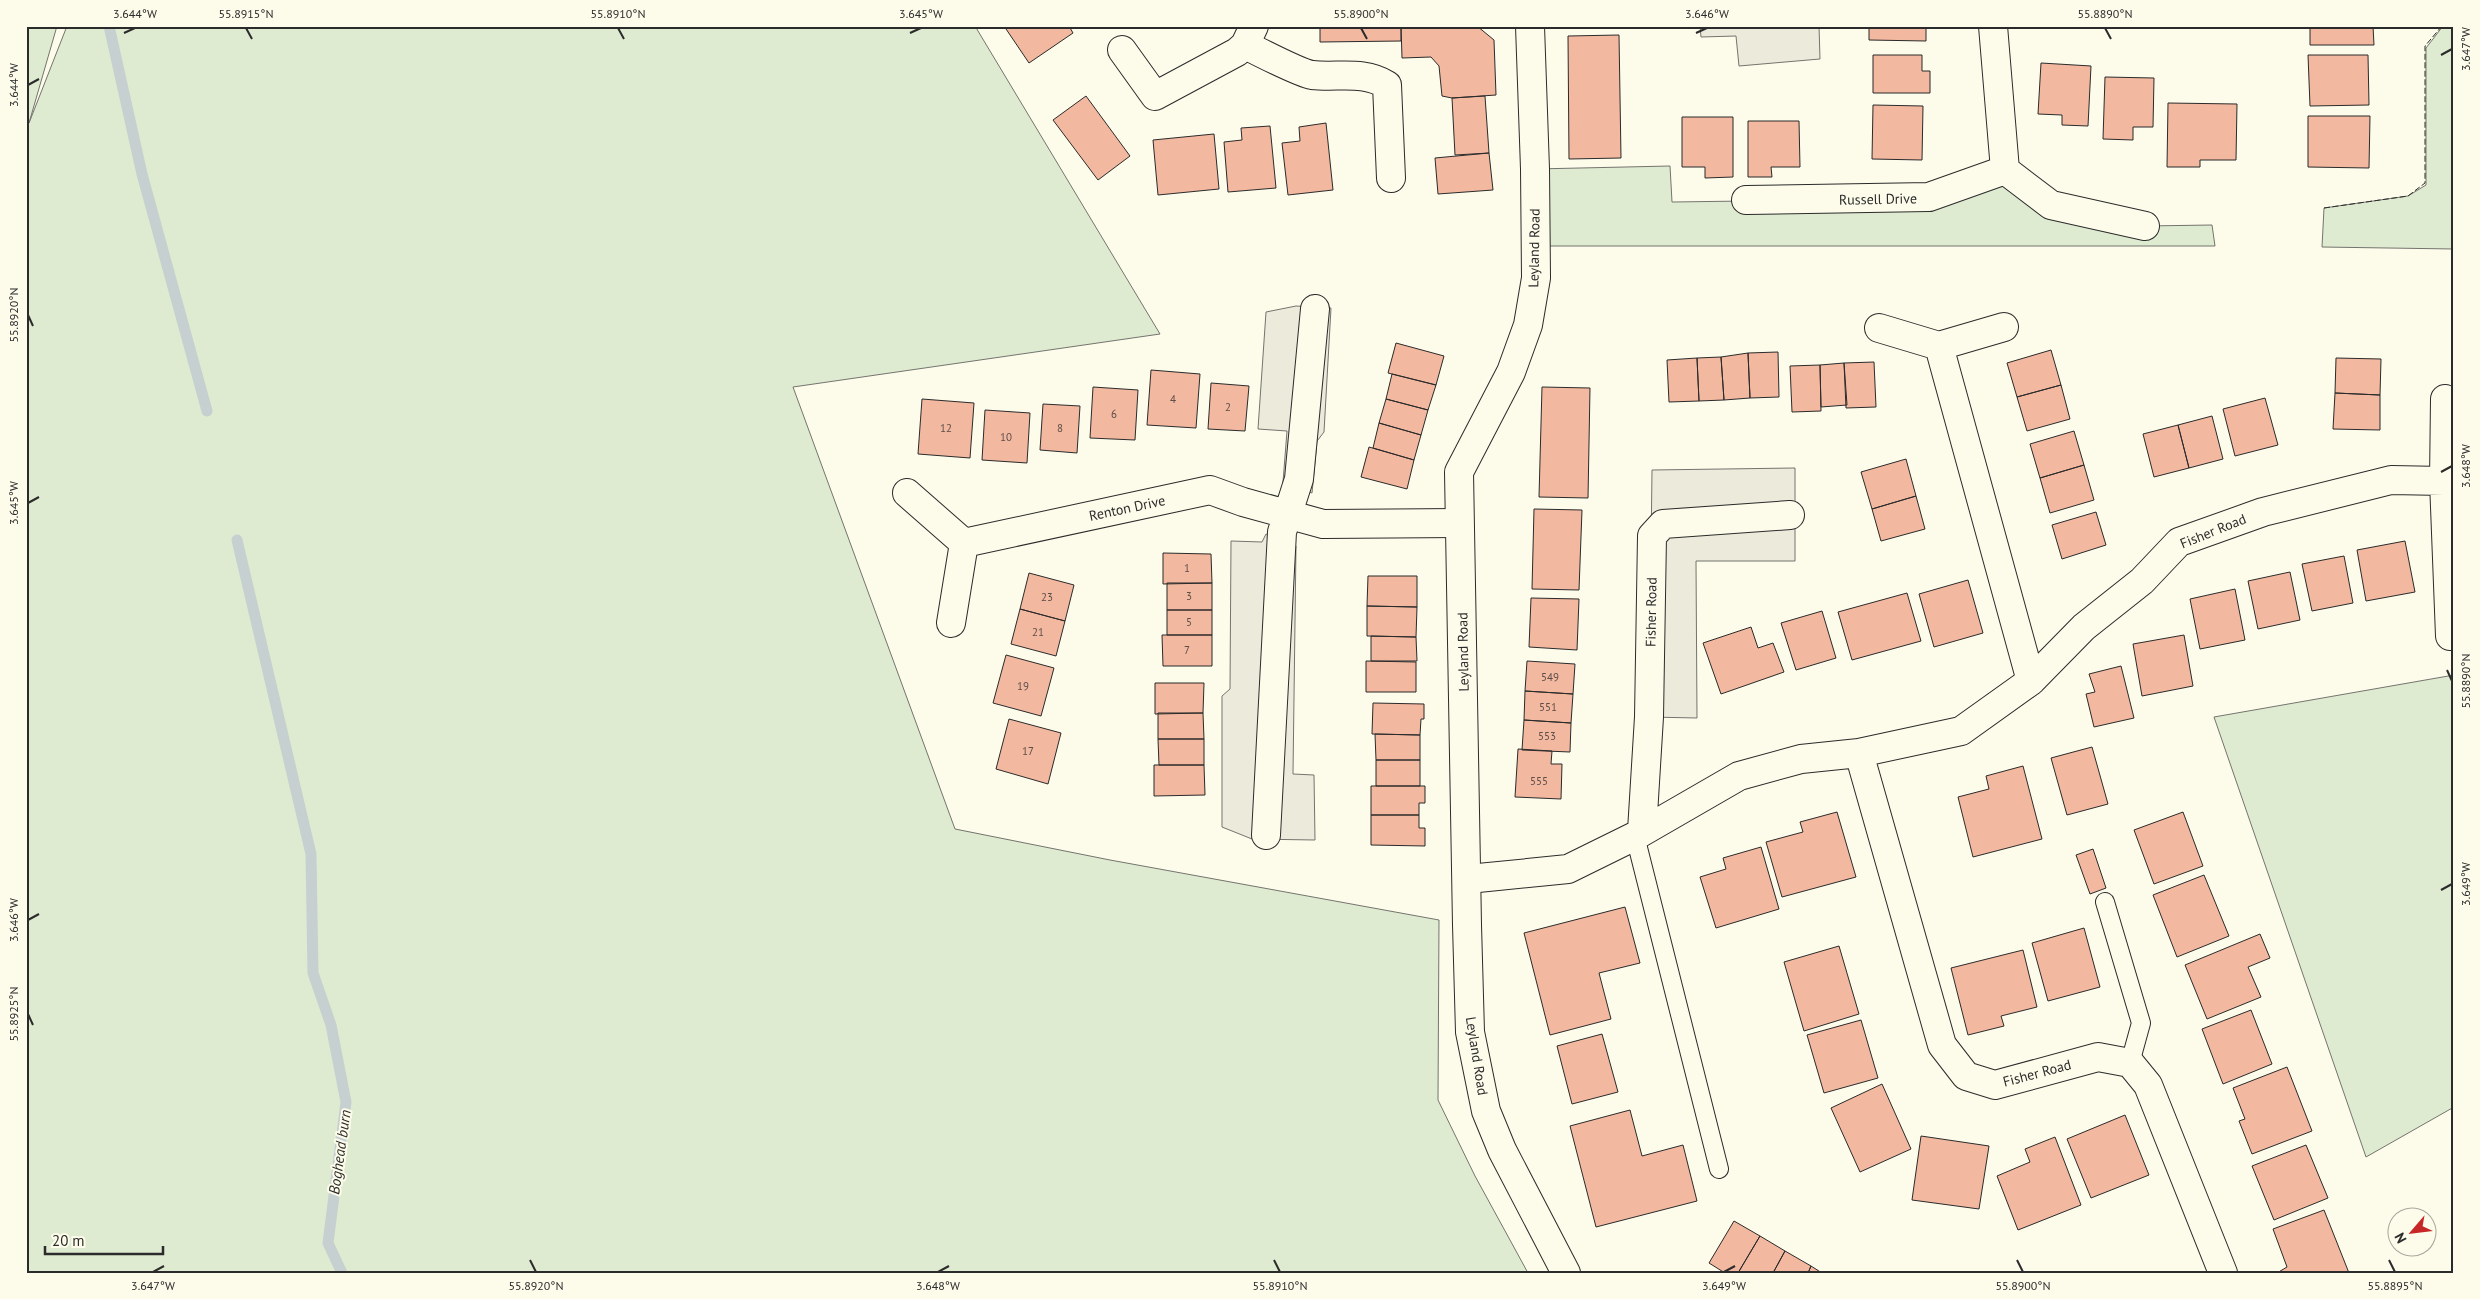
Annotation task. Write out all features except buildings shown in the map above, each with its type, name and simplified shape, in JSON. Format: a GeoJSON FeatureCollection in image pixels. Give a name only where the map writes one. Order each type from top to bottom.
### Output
{"type":"FeatureCollection","features":[{"type":"Feature","properties":{"kind":"street","name":"Leyland Road"},"geometry":{"type":"LineString","coordinates":[[1530,26],[1535,169],[1536,278],[1528,325],[1511,372],[1459,472],[1470,1032],[1486,1111],[1502,1150],[1566,1273]]}},
{"type":"Feature","properties":{"kind":"street"},"geometry":{"type":"LineString","coordinates":[[1992,26],[2004,170],[2050,205],[2146,226]]}},
{"type":"Feature","properties":{"kind":"street"},"geometry":{"type":"LineString","coordinates":[[1122,50],[1156,96],[1237,52],[1250,36],[1311,75],[1348,74],[1378,79],[1388,85],[1391,178]]}},
{"type":"Feature","properties":{"kind":"street","name":"Russell Drive"},"geometry":{"type":"LineString","coordinates":[[1746,200],[1929,198],[2004,170]]}},
{"type":"Feature","properties":{"kind":"street"},"geometry":{"type":"LineString","coordinates":[[1266,835],[1282,532],[1299,479],[1315,309]]}},
{"type":"Feature","properties":{"kind":"street"},"geometry":{"type":"LineString","coordinates":[[1879,328],[1939,346],[2004,327]]}},
{"type":"Feature","properties":{"kind":"street"},"geometry":{"type":"LineString","coordinates":[[1939,346],[2031,681]]}},
{"type":"Feature","properties":{"kind":"street"},"geometry":{"type":"LineString","coordinates":[[2445,399],[2444,481],[2450,636]]}},
{"type":"Feature","properties":{"kind":"street","name":"Fisher Road"},"geometry":{"type":"LineString","coordinates":[[1468,878],[1568,869],[1638,834],[1739,776],[1802,759],[1859,753],[1961,731],[2031,681],[2084,627],[2142,581],[2179,542],[2263,512],[2391,480],[2444,481]]}},
{"type":"Feature","properties":{"kind":"street","name":"Renton Drive"},"geometry":{"type":"LineString","coordinates":[[964,543],[1210,490],[1323,524],[1459,523]]}},
{"type":"Feature","properties":{"kind":"street"},"geometry":{"type":"LineString","coordinates":[[908,493],[964,543],[951,623]]}},
{"type":"Feature","properties":{"kind":"street","name":"Fisher Road"},"geometry":{"type":"LineString","coordinates":[[1638,834],[1649,717],[1652,536],[1662,524],[1790,515]]}},
{"type":"Feature","properties":{"kind":"street","name":"Fisher Road"},"geometry":{"type":"LineString","coordinates":[[1859,753],[1942,1045],[1966,1076],[1995,1085],[2098,1057],[2130,1063]]}},
{"type":"Feature","properties":{"kind":"street"},"geometry":{"type":"LineString","coordinates":[[2130,1063],[2148,1085],[2223,1273]]}},
{"type":"Feature","properties":{"kind":"lane"},"geometry":{"type":"LineString","coordinates":[[1638,834],[1719,1169]]}},
{"type":"Feature","properties":{"kind":"lane"},"geometry":{"type":"LineString","coordinates":[[2105,902],[2141,1023],[2130,1063]]}},
{"type":"Feature","properties":{"kind":"green space"},"geometry":{"type":"Polygon","coordinates":[[[26,26],[57,26],[29,123],[67,26],[975,26],[1160,334],[793,387],[955,829],[1110,860],[1439,920],[1438,1100],[1475,1176],[1528,1273],[26,1273],[26,26]]]}},
{"type":"Feature","properties":{"kind":"green space"},"geometry":{"type":"Polygon","coordinates":[[[2443,26],[2454,26],[2454,249],[2322,247],[2324,208],[2408,196],[2426,185],[2426,48],[2443,26]]]}},
{"type":"Feature","properties":{"kind":"green space"},"geometry":{"type":"Polygon","coordinates":[[[1670,166],[1672,202],[1894,199],[2005,170],[2051,205],[2145,226],[2212,225],[2215,246],[1536,246],[1535,169],[1670,166]]]}},
{"type":"Feature","properties":{"kind":"green space"},"geometry":{"type":"Polygon","coordinates":[[[2454,675],[2454,1107],[2366,1157],[2214,717],[2454,675]]]}},
{"type":"Feature","properties":{"kind":"shaded area"},"geometry":{"type":"Polygon","coordinates":[[[1700,26],[1819,26],[1820,59],[1739,66],[1736,36],[1701,37],[1700,26]]]}},
{"type":"Feature","properties":{"kind":"shaded area"},"geometry":{"type":"Polygon","coordinates":[[[1296,306],[1331,308],[1324,432],[1317,441],[1312,493],[1283,482],[1287,431],[1258,429],[1266,312],[1296,306]]]}},
{"type":"Feature","properties":{"kind":"shaded area"},"geometry":{"type":"Polygon","coordinates":[[[1795,468],[1795,561],[1696,561],[1697,718],[1649,717],[1652,470],[1795,468]]]}},
{"type":"Feature","properties":{"kind":"shaded area"},"geometry":{"type":"Polygon","coordinates":[[[1266,534],[1296,546],[1293,774],[1314,775],[1315,840],[1252,839],[1222,827],[1222,696],[1230,689],[1231,541],[1262,542],[1266,534]]]}},
{"type":"Feature","properties":{"kind":"waterway"},"geometry":{"type":"LineString","coordinates":[[109,26],[142,174],[207,411]]}},
{"type":"Feature","properties":{"kind":"waterway","name":"Boghead burn"},"geometry":{"type":"LineString","coordinates":[[237,540],[311,854],[313,973],[331,1025],[346,1102],[328,1243],[342,1273]]}},
{"type":"Feature","properties":{"kind":"fence"},"geometry":{"type":"LineString","coordinates":[[2324,208],[2408,196],[2425,183],[2425,46],[2442,26]]}}]}
